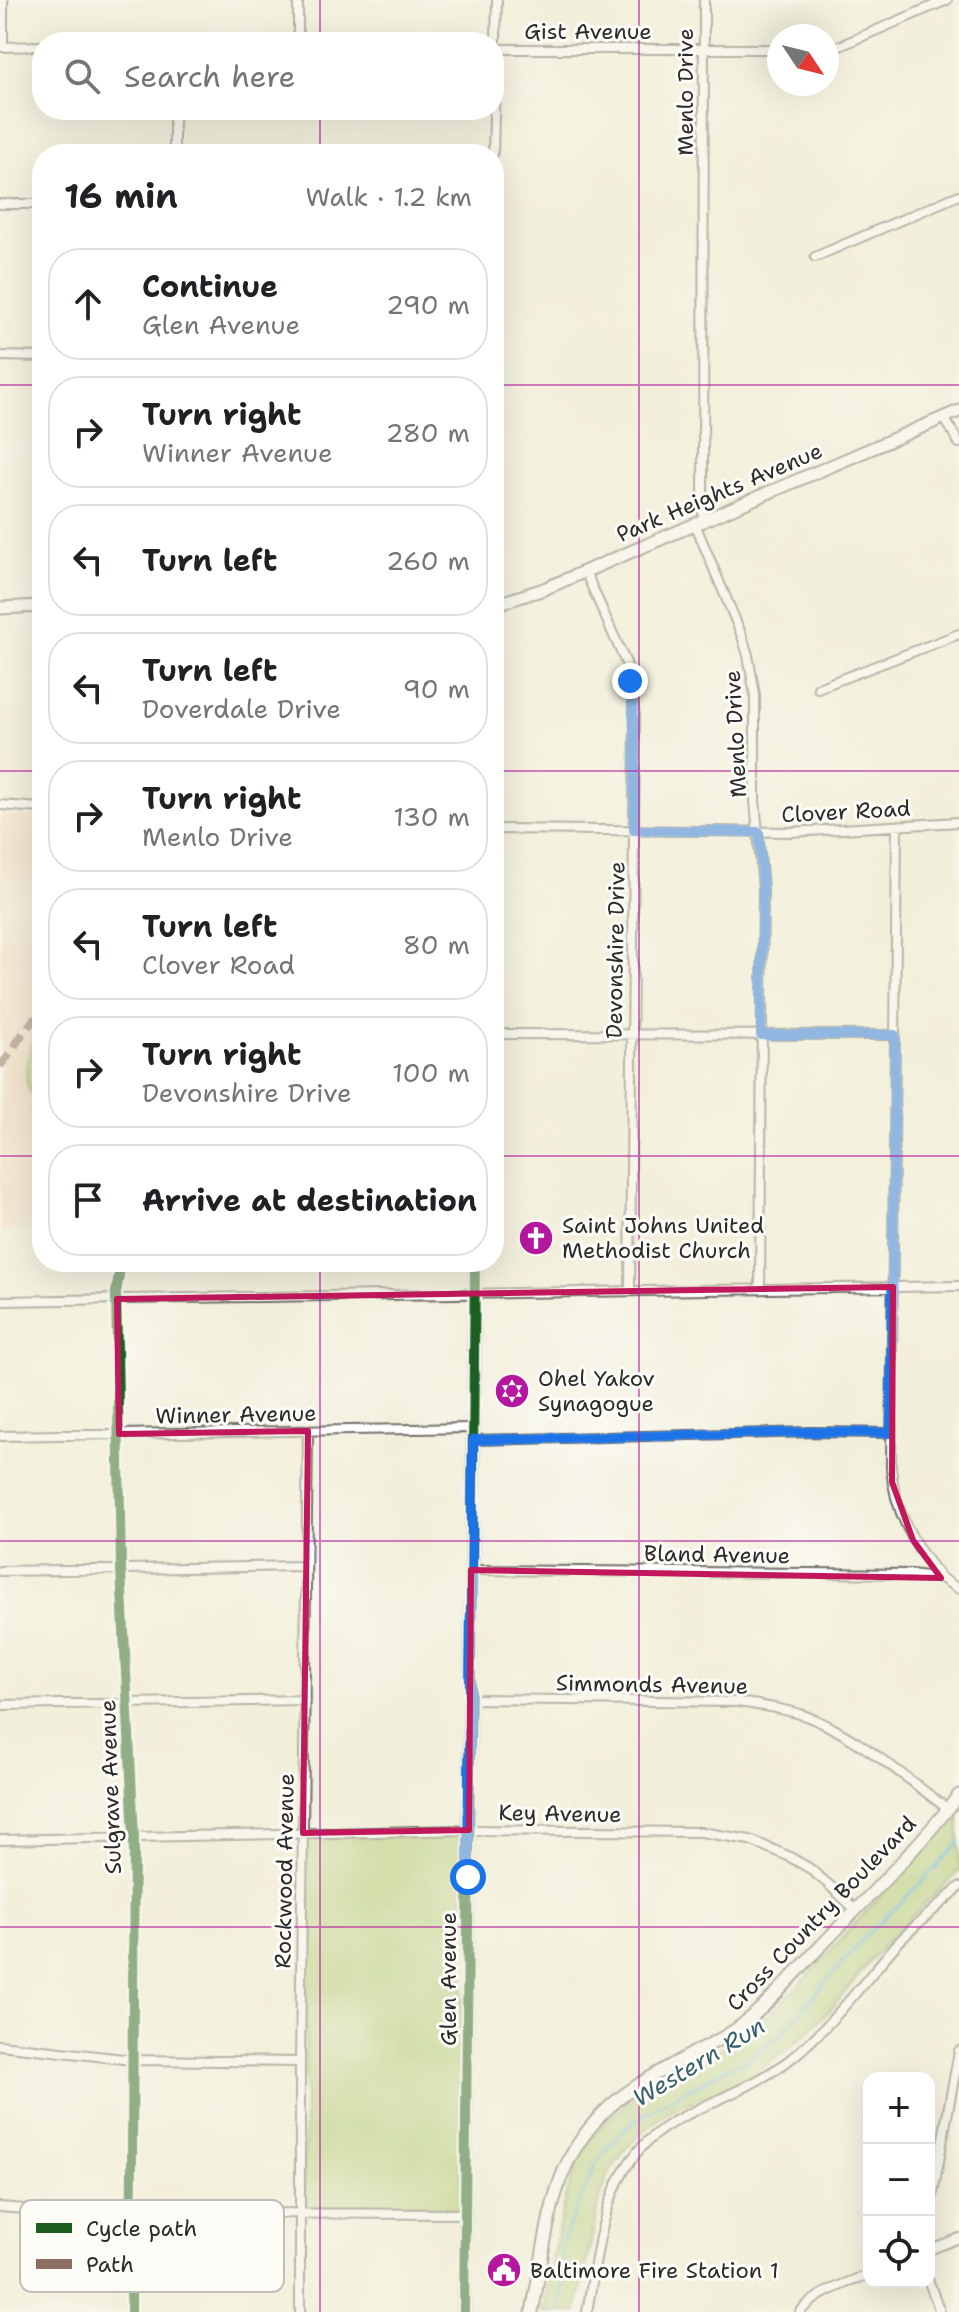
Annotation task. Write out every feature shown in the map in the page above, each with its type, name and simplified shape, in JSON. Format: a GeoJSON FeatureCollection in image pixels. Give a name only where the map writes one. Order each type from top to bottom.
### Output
{"type":"FeatureCollection","features":[{"type":"Feature","properties":{"kind":"main road","name":"Park Heights Avenue"},"geometry":{"type":"LineString","coordinates":[[504,602],[536,592],[959,411]]}},
{"type":"Feature","properties":{"kind":"main road"},"geometry":{"type":"LineString","coordinates":[[0,608],[32,606]]}},
{"type":"Feature","properties":{"kind":"main road","name":"Glen Avenue"},"geometry":{"type":"LineString","coordinates":[[464,2312],[475,1272]]}},
{"type":"Feature","properties":{"kind":"main road","name":"Cross Country Boulevard"},"geometry":{"type":"LineString","coordinates":[[532,2312],[558,2187],[571,2155],[592,2124],[629,2089],[725,2037],[744,2023],[856,1910],[959,1795]]}},
{"type":"Feature","properties":{"kind":"street"},"geometry":{"type":"LineString","coordinates":[[3,0],[2,47],[32,46]]}},
{"type":"Feature","properties":{"kind":"street"},"geometry":{"type":"LineString","coordinates":[[298,0],[298,32]]}},
{"type":"Feature","properties":{"kind":"street"},"geometry":{"type":"LineString","coordinates":[[496,32],[497,0]]}},
{"type":"Feature","properties":{"kind":"street","name":"Menlo Drive"},"geometry":{"type":"LineString","coordinates":[[704,0],[699,522],[742,636],[753,676],[755,801],[763,888],[760,1289]]}},
{"type":"Feature","properties":{"kind":"street"},"geometry":{"type":"LineString","coordinates":[[839,46],[947,0]]}},
{"type":"Feature","properties":{"kind":"street","name":"Gist Avenue"},"geometry":{"type":"LineString","coordinates":[[504,49],[767,49]]}},
{"type":"Feature","properties":{"kind":"street"},"geometry":{"type":"LineString","coordinates":[[174,120],[174,144]]}},
{"type":"Feature","properties":{"kind":"street"},"geometry":{"type":"LineString","coordinates":[[493,144],[494,120]]}},
{"type":"Feature","properties":{"kind":"street"},"geometry":{"type":"LineString","coordinates":[[815,257],[959,195]]}},
{"type":"Feature","properties":{"kind":"street"},"geometry":{"type":"LineString","coordinates":[[0,204],[32,204]]}},
{"type":"Feature","properties":{"kind":"street"},"geometry":{"type":"LineString","coordinates":[[0,356],[32,357]]}},
{"type":"Feature","properties":{"kind":"street"},"geometry":{"type":"LineString","coordinates":[[944,417],[959,443]]}},
{"type":"Feature","properties":{"kind":"street","name":"Devonshire Drive"},"geometry":{"type":"LineString","coordinates":[[585,571],[620,648],[630,681],[635,732],[630,1291]]}},
{"type":"Feature","properties":{"kind":"street"},"geometry":{"type":"LineString","coordinates":[[818,688],[959,634]]}},
{"type":"Feature","properties":{"kind":"street"},"geometry":{"type":"LineString","coordinates":[[0,805],[32,807]]}},
{"type":"Feature","properties":{"kind":"street","name":"Clover Road"},"geometry":{"type":"LineString","coordinates":[[504,829],[759,832],[897,828],[959,822]]}},
{"type":"Feature","properties":{"kind":"street"},"geometry":{"type":"LineString","coordinates":[[897,828],[892,1482],[905,1525],[921,1554],[941,1578]]}},
{"type":"Feature","properties":{"kind":"street"},"geometry":{"type":"LineString","coordinates":[[504,1034],[895,1035]]}},
{"type":"Feature","properties":{"kind":"street","name":"Sulgrave Avenue"},"geometry":{"type":"LineString","coordinates":[[119,1272],[116,1283],[121,1569],[134,1838],[131,2200]]}},
{"type":"Feature","properties":{"kind":"street"},"geometry":{"type":"LineString","coordinates":[[0,1301],[959,1286]]}},
{"type":"Feature","properties":{"kind":"street","name":"Winner Avenue"},"geometry":{"type":"LineString","coordinates":[[0,1436],[308,1431],[473,1434],[891,1433]]}},
{"type":"Feature","properties":{"kind":"street","name":"Rockwood Avenue"},"geometry":{"type":"LineString","coordinates":[[300,2312],[308,1431]]}},
{"type":"Feature","properties":{"kind":"street"},"geometry":{"type":"LineString","coordinates":[[0,1571],[306,1566]]}},
{"type":"Feature","properties":{"kind":"street","name":"Bland Avenue"},"geometry":{"type":"LineString","coordinates":[[471,1570],[911,1574],[941,1578],[959,1589]]}},
{"type":"Feature","properties":{"kind":"street","name":"Simmonds Avenue"},"geometry":{"type":"LineString","coordinates":[[469,1699],[738,1702],[780,1709],[800,1714],[840,1732],[948,1809]]}},
{"type":"Feature","properties":{"kind":"street"},"geometry":{"type":"LineString","coordinates":[[0,1705],[305,1700]]}},
{"type":"Feature","properties":{"kind":"street","name":"Key Avenue"},"geometry":{"type":"LineString","coordinates":[[0,1840],[469,1830],[701,1832],[734,1837],[767,1847],[809,1868],[856,1910]]}},
{"type":"Feature","properties":{"kind":"street"},"geometry":{"type":"LineString","coordinates":[[587,2312],[608,2204],[621,2174],[638,2150],[673,2122],[749,2087],[789,2060],[828,2023],[899,1942],[959,1887]]}},
{"type":"Feature","properties":{"kind":"street"},"geometry":{"type":"LineString","coordinates":[[0,2045],[132,2060],[300,2062]]}},
{"type":"Feature","properties":{"kind":"street"},"geometry":{"type":"LineString","coordinates":[[935,2182],[959,2051]]}},
{"type":"Feature","properties":{"kind":"street"},"geometry":{"type":"LineString","coordinates":[[0,2207],[20,2209]]}},
{"type":"Feature","properties":{"kind":"street"},"geometry":{"type":"LineString","coordinates":[[284,2214],[466,2214]]}},
{"type":"Feature","properties":{"kind":"street"},"geometry":{"type":"LineString","coordinates":[[935,2248],[959,2238]]}},
{"type":"Feature","properties":{"kind":"street"},"geometry":{"type":"LineString","coordinates":[[800,2312],[828,2291],[863,2276]]}},
{"type":"Feature","properties":{"kind":"street"},"geometry":{"type":"LineString","coordinates":[[931,2288],[940,2312]]}},
{"type":"Feature","properties":{"kind":"highlighted area"},"geometry":{"type":"Polygon","coordinates":[[[893,1287],[892,1482],[913,1540],[941,1578],[471,1570],[469,1830],[303,1833],[308,1431],[119,1434],[117,1299],[893,1287]]]}},
{"type":"Feature","properties":{"kind":"shaded area"},"geometry":{"type":"Polygon","coordinates":[[[0,815],[32,816],[32,1229],[0,1231],[0,815]]]}},
{"type":"Feature","properties":{"kind":"green space"},"geometry":{"type":"Polygon","coordinates":[[[32,1045],[32,1095],[27,1079],[32,1045]]]}},
{"type":"Feature","properties":{"kind":"green space"},"geometry":{"type":"Polygon","coordinates":[[[959,1809],[959,1871],[886,1942],[831,2009],[778,2057],[748,2077],[668,2112],[625,2150],[611,2170],[600,2196],[577,2312],[543,2312],[569,2188],[589,2143],[603,2124],[642,2092],[723,2048],[761,2022],[810,1973],[959,1809]]]}},
{"type":"Feature","properties":{"kind":"green space"},"geometry":{"type":"Polygon","coordinates":[[[464,1835],[461,2209],[304,2209],[307,1838],[464,1835]]]}},
{"type":"Feature","properties":{"kind":"waterway","name":"Western Run"},"geometry":{"type":"LineString","coordinates":[[559,2312],[565,2276],[561,2248],[563,2240],[597,2162],[624,2130],[685,2090],[746,2061],[781,2034],[862,1940],[959,1842]]}},
{"type":"Feature","properties":{"kind":"marked path"},"geometry":{"type":"LineString","coordinates":[[0,1066],[32,1023]]}},
{"type":"Feature","properties":{"kind":"cycle path"},"geometry":{"type":"LineString","coordinates":[[119,1272],[116,1293],[121,1569],[134,1838],[132,2200]]}},
{"type":"Feature","properties":{"kind":"cycle path"},"geometry":{"type":"LineString","coordinates":[[464,2312],[475,1272]]}},
{"type":"Feature","properties":{"kind":"cycle path"},"geometry":{"type":"LineString","coordinates":[[131,2292],[131,2312]]}},
{"type":"Feature","properties":{"kind":"place","name":"Saint Johns United Methodist Church"},"geometry":{"type":"Point","coordinates":[536,1238]}},
{"type":"Feature","properties":{"kind":"place","name":"Ohel Yakov Synagogue"},"geometry":{"type":"Point","coordinates":[512,1391]}},
{"type":"Feature","properties":{"kind":"place","name":"Baltimore Fire Station 1"},"geometry":{"type":"Point","coordinates":[504,2270]}},
{"type":"Feature","properties":{"kind":"route"},"geometry":{"type":"LineString","coordinates":[[468,1877],[473,1440],[891,1433],[895,1035],[761,1035],[763,888],[759,832],[634,830],[635,715],[630,681]]}}]}
